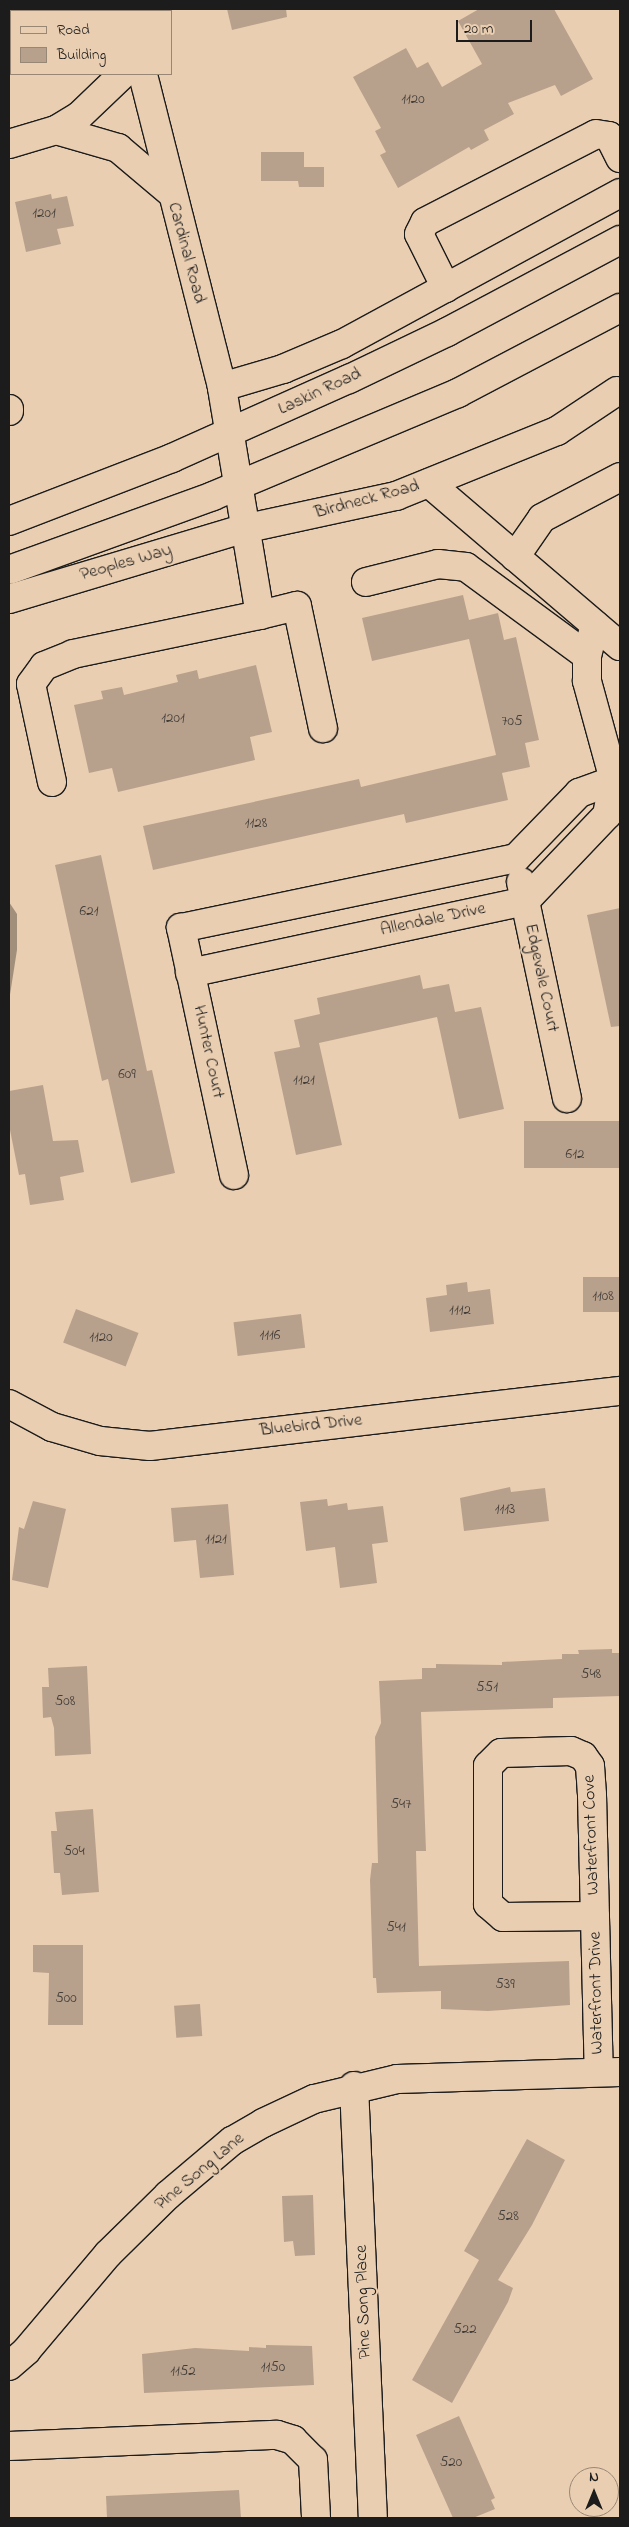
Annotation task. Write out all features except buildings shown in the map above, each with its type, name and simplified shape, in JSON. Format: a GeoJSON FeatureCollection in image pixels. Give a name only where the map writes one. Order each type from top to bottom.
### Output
{"type":"FeatureCollection","features":[{"type":"Feature","properties":{"kind":"street"},"geometry":{"type":"LineString","coordinates":[[9,144],[56,130],[103,97],[122,75]]}},
{"type":"Feature","properties":{"kind":"street","name":"Cardinal Road"},"geometry":{"type":"LineString","coordinates":[[143,75],[170,192],[222,387],[231,432]]}},
{"type":"Feature","properties":{"kind":"street"},"geometry":{"type":"LineString","coordinates":[[56,130],[118,148],[170,192]]}},
{"type":"Feature","properties":{"kind":"street"},"geometry":{"type":"LineString","coordinates":[[446,288],[419,234],[425,222],[596,134],[610,136],[620,158]]}},
{"type":"Feature","properties":{"kind":"street","name":"Laskin Road"},"geometry":{"type":"LineString","coordinates":[[222,387],[283,368],[342,344],[620,193]]}},
{"type":"Feature","properties":{"kind":"street","name":"Laskin Road"},"geometry":{"type":"LineString","coordinates":[[9,521],[231,432],[447,332],[620,240]]}},
{"type":"Feature","properties":{"kind":"street"},"geometry":{"type":"LineString","coordinates":[[9,570],[238,485],[458,393],[620,308]]}},
{"type":"Feature","properties":{"kind":"street"},"geometry":{"type":"LineString","coordinates":[[429,483],[557,431],[617,391]]}},
{"type":"Feature","properties":{"kind":"street"},"geometry":{"type":"LineString","coordinates":[[231,432],[243,529],[260,615]]}},
{"type":"Feature","properties":{"kind":"street"},"geometry":{"type":"LineString","coordinates":[[515,557],[542,518],[620,476]]}},
{"type":"Feature","properties":{"kind":"street","name":"Birdneck Road"},"geometry":{"type":"LineString","coordinates":[[243,529],[338,511],[429,483],[620,646]]}},
{"type":"Feature","properties":{"kind":"street","name":"Peoples Way"},"geometry":{"type":"LineString","coordinates":[[9,599],[243,529]]}},
{"type":"Feature","properties":{"kind":"street"},"geometry":{"type":"LineString","coordinates":[[366,582],[438,564],[466,567],[587,656]]}},
{"type":"Feature","properties":{"kind":"street"},"geometry":{"type":"LineString","coordinates":[[52,782],[31,684],[44,666],[73,654],[297,606],[323,728]]}},
{"type":"Feature","properties":{"kind":"street"},"geometry":{"type":"LineString","coordinates":[[525,900],[607,814],[617,779],[591,701],[587,656],[596,625]]}},
{"type":"Feature","properties":{"kind":"street"},"geometry":{"type":"LineString","coordinates":[[516,858],[579,792],[617,779]]}},
{"type":"Feature","properties":{"kind":"street","name":"Edgevale Court"},"geometry":{"type":"LineString","coordinates":[[516,858],[567,1098]]}},
{"type":"Feature","properties":{"kind":"street","name":"Hunter Court"},"geometry":{"type":"LineString","coordinates":[[234,1175],[181,928],[516,858]]}},
{"type":"Feature","properties":{"kind":"street","name":"Allendale Drive"},"geometry":{"type":"LineString","coordinates":[[190,972],[525,900]]}},
{"type":"Feature","properties":{"kind":"street","name":"Bluebird Drive"},"geometry":{"type":"LineString","coordinates":[[9,1404],[52,1427],[100,1440],[150,1446],[620,1391]]}},
{"type":"Feature","properties":{"kind":"street","name":"Waterfront Cove"},"geometry":{"type":"LineString","coordinates":[[488,1871],[488,1766],[492,1759],[510,1752],[571,1751],[582,1756],[590,1766],[595,1916]]}},
{"type":"Feature","properties":{"kind":"street","name":"Waterfront Drive"},"geometry":{"type":"LineString","coordinates":[[488,1871],[488,1904],[496,1914],[595,1916],[609,2072]]}},
{"type":"Feature","properties":{"kind":"street","name":"Pine Song Lane"},"geometry":{"type":"LineString","coordinates":[[9,2366],[26,2351],[108,2254],[232,2141],[314,2099],[354,2086],[397,2079],[609,2072]]}},
{"type":"Feature","properties":{"kind":"street","name":"Pine Song Place"},"geometry":{"type":"LineString","coordinates":[[354,2086],[373,2518]]}},
{"type":"Feature","properties":{"kind":"street"},"geometry":{"type":"LineString","coordinates":[[9,2446],[277,2436],[298,2443],[313,2460],[316,2518]]}},
{"type":"Feature","properties":{"kind":"shaded area"},"geometry":{"type":"Polygon","coordinates":[[[9,902],[17,914],[17,950],[9,1001],[9,902]]]}}]}
